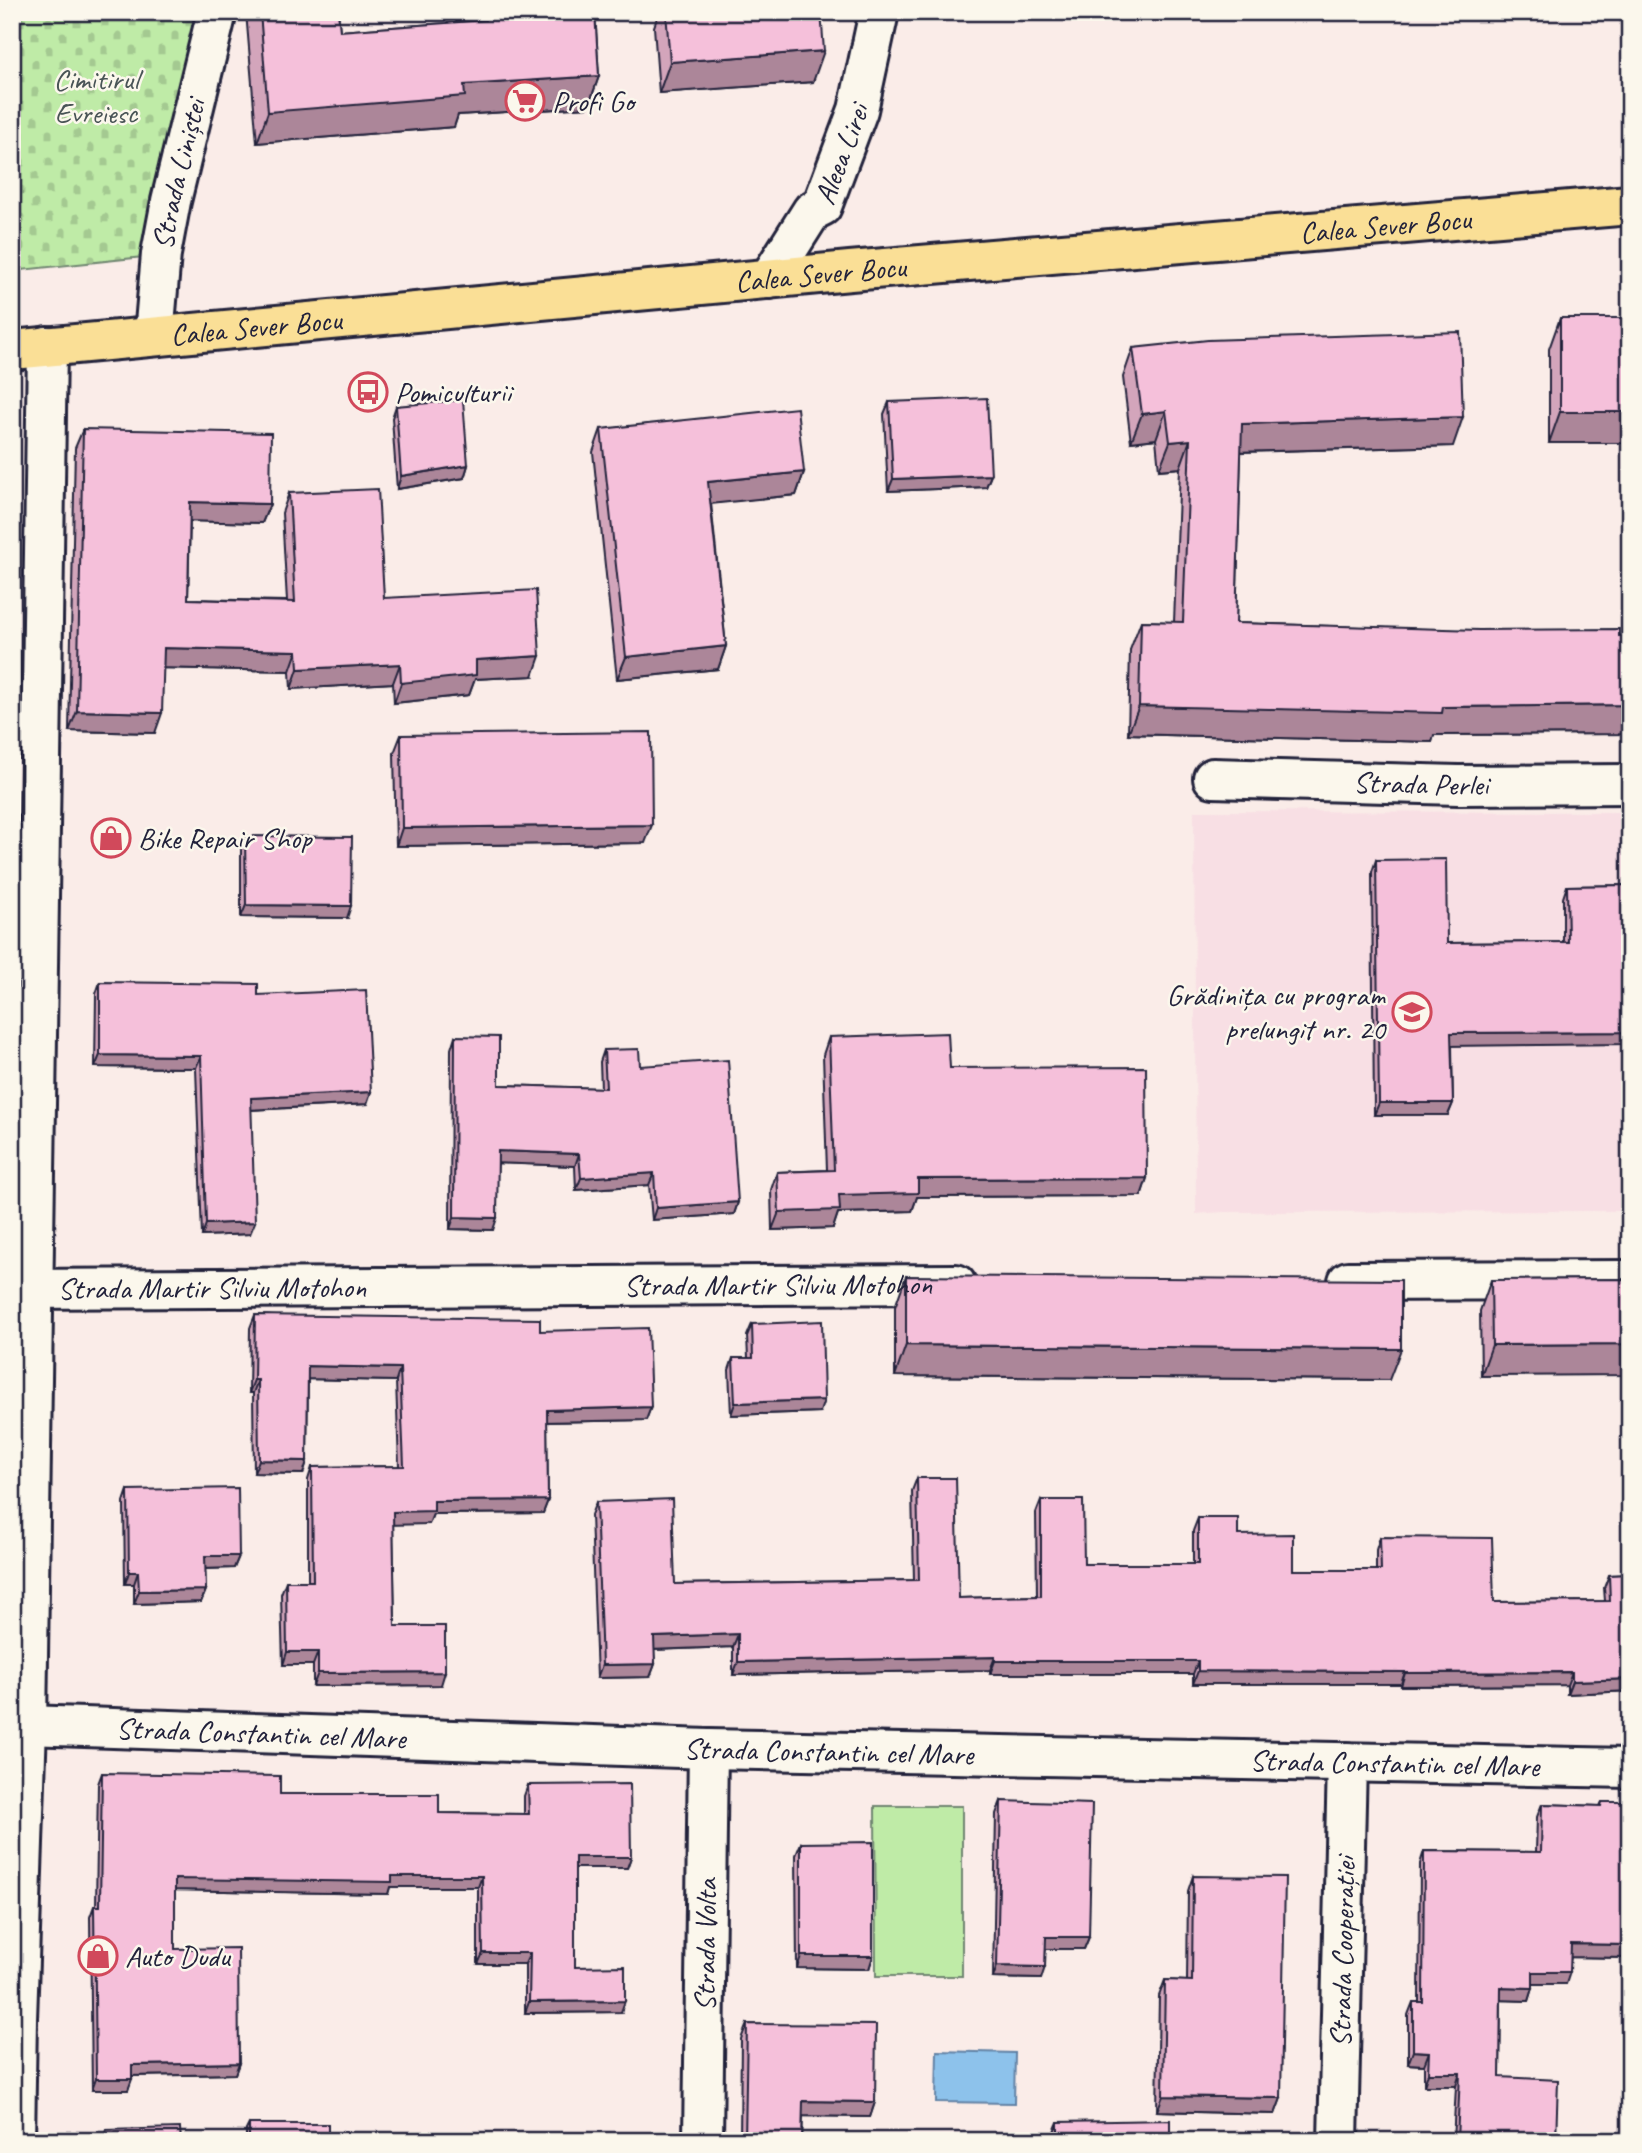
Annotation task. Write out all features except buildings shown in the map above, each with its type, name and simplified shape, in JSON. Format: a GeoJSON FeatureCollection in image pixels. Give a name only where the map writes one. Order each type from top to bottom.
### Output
{"type":"FeatureCollection","features":[{"type":"Feature","properties":{"kind":"main road","name":"Calea Sever Bocu"},"geometry":{"type":"LineString","coordinates":[[29,348],[769,279],[1630,205]]}},
{"type":"Feature","properties":{"kind":"street","name":"Strada Liniștei"},"geometry":{"type":"LineString","coordinates":[[154,336],[161,254],[217,12]]}},
{"type":"Feature","properties":{"kind":"street","name":"Aleea Lirei"},"geometry":{"type":"LineString","coordinates":[[769,279],[812,211],[822,206],[858,110],[879,12]]}},
{"type":"Feature","properties":{"kind":"street"},"geometry":{"type":"LineString","coordinates":[[15,2141],[15,2019],[27,1725],[23,1288],[29,348]]}},
{"type":"Feature","properties":{"kind":"street","name":"Strada Perlei"},"geometry":{"type":"LineString","coordinates":[[1213,778],[1458,785],[1630,784]]}},
{"type":"Feature","properties":{"kind":"street"},"geometry":{"type":"LineString","coordinates":[[1317,1282],[1630,1280]]}},
{"type":"Feature","properties":{"kind":"street","name":"Strada Martir Silviu Motohon"},"geometry":{"type":"LineString","coordinates":[[23,1288],[986,1283]]}},
{"type":"Feature","properties":{"kind":"street","name":"Strada Constantin cel Mare"},"geometry":{"type":"LineString","coordinates":[[27,1725],[708,1749],[1630,1768]]}},
{"type":"Feature","properties":{"kind":"street","name":"Strada Volta"},"geometry":{"type":"LineString","coordinates":[[703,2141],[708,1749]]}},
{"type":"Feature","properties":{"kind":"street","name":"Strada Cooperației"},"geometry":{"type":"LineString","coordinates":[[1338,2141],[1347,1762]]}},
{"type":"Feature","properties":{"kind":"shaded area","name":"Grădinița cu program prelungit nr. 20"},"geometry":{"type":"Polygon","coordinates":[[[1194,811],[1630,812],[1630,1211],[1196,1214],[1194,811]]]}},
{"type":"Feature","properties":{"kind":"green space","name":"Cimitirul Evreiesc"},"geometry":{"type":"Polygon","coordinates":[[[12,12],[202,12],[143,257],[12,271],[12,12]]]}},
{"type":"Feature","properties":{"kind":"green space"},"geometry":{"type":"Polygon","coordinates":[[[875,1806],[962,1806],[962,1976],[876,1976],[875,1806]]]}},
{"type":"Feature","properties":{"kind":"water"},"geometry":{"type":"Polygon","coordinates":[[[937,2051],[1015,2053],[1014,2103],[936,2102],[937,2051]]]}},
{"type":"Feature","properties":{"kind":"place","name":"Profi Go"},"geometry":{"type":"Point","coordinates":[525,101]}},
{"type":"Feature","properties":{"kind":"place","name":"Pomiculturii"},"geometry":{"type":"Point","coordinates":[368,392]}},
{"type":"Feature","properties":{"kind":"place","name":"Bike Repair Shop"},"geometry":{"type":"Point","coordinates":[111,838]}},
{"type":"Feature","properties":{"kind":"place","name":"Grădinița cu program prelungit nr. 20"},"geometry":{"type":"Point","coordinates":[1412,1012]}},
{"type":"Feature","properties":{"kind":"place","name":"Auto Dudu"},"geometry":{"type":"Point","coordinates":[98,1956]}}]}
